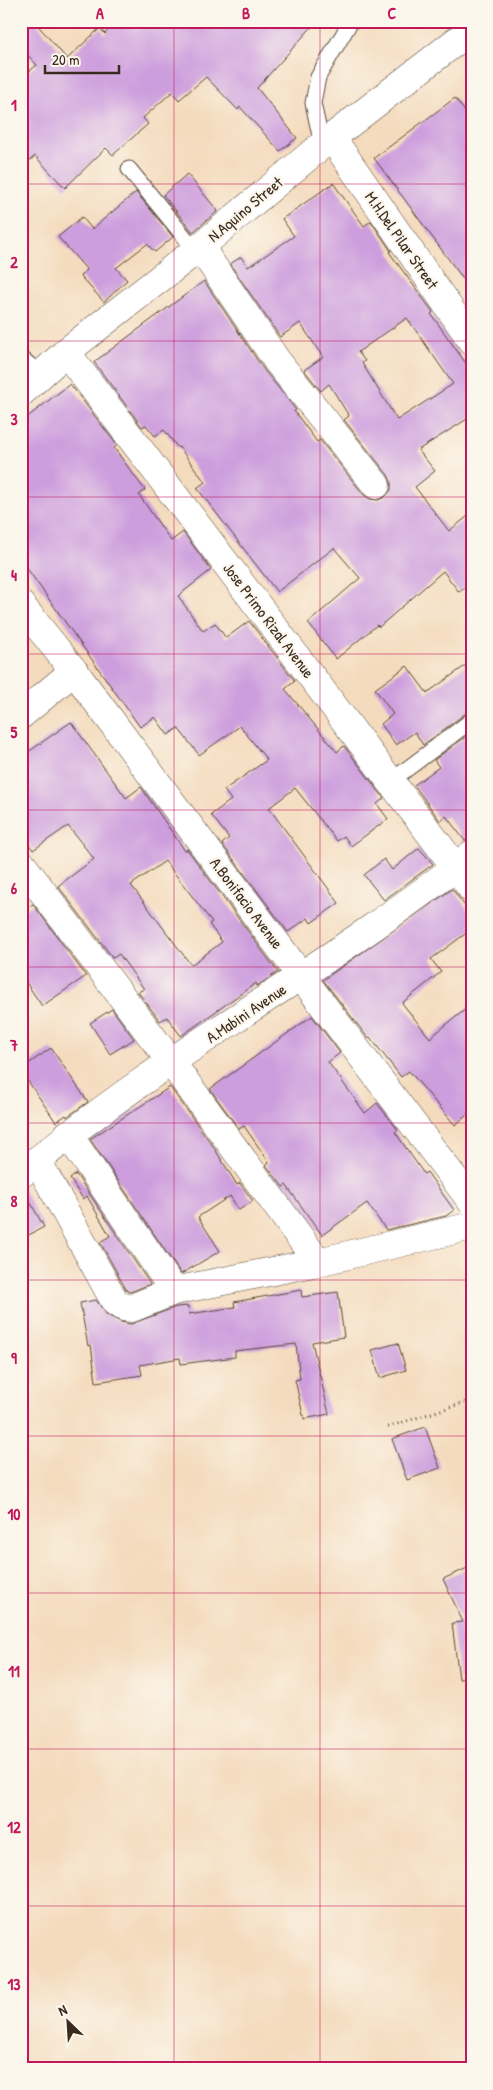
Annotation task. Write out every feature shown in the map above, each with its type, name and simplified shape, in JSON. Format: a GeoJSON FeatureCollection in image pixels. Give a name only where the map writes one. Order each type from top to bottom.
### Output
{"type":"FeatureCollection","features":[{"type":"Feature","properties":{"kind":"street","name":"N.Aquino Street"},"geometry":{"type":"LineString","coordinates":[[21,393],[31,366],[66,352],[198,249],[327,142],[472,29]]}},
{"type":"Feature","properties":{"kind":"street","name":"M.H.Del Pilar Street"},"geometry":{"type":"LineString","coordinates":[[327,142],[472,341]]}},
{"type":"Feature","properties":{"kind":"street"},"geometry":{"type":"LineString","coordinates":[[198,249],[278,361],[376,485]]}},
{"type":"Feature","properties":{"kind":"street","name":"Jose Primo Rizal Avenue"},"geometry":{"type":"LineString","coordinates":[[66,352],[391,781],[463,860],[472,889]]}},
{"type":"Feature","properties":{"kind":"street","name":"A.Bonifacio Avenue"},"geometry":{"type":"LineString","coordinates":[[21,605],[74,671],[472,1202]]}},
{"type":"Feature","properties":{"kind":"street"},"geometry":{"type":"LineString","coordinates":[[21,715],[74,671]]}},
{"type":"Feature","properties":{"kind":"street","name":"A.Mabini Avenue"},"geometry":{"type":"LineString","coordinates":[[29,1167],[68,1134],[171,1062],[301,976],[463,860]]}},
{"type":"Feature","properties":{"kind":"street"},"geometry":{"type":"LineString","coordinates":[[21,863],[171,1062],[318,1262]]}},
{"type":"Feature","properties":{"kind":"street"},"geometry":{"type":"LineString","coordinates":[[68,1134],[174,1291]]}},
{"type":"Feature","properties":{"kind":"street"},"geometry":{"type":"LineString","coordinates":[[29,1167],[115,1302],[123,1307],[132,1308],[174,1291],[318,1262],[472,1226]]}},
{"type":"Feature","properties":{"kind":"lane"},"geometry":{"type":"LineString","coordinates":[[327,142],[313,103],[318,77],[351,21]]}},
{"type":"Feature","properties":{"kind":"lane"},"geometry":{"type":"LineString","coordinates":[[129,169],[198,249]]}},
{"type":"Feature","properties":{"kind":"lane"},"geometry":{"type":"LineString","coordinates":[[391,781],[472,720]]}},
{"type":"Feature","properties":{"kind":"path"},"geometry":{"type":"LineString","coordinates":[[388,1427],[472,1400]]}},
{"type":"Feature","properties":{"kind":"building"},"geometry":{"type":"Polygon","coordinates":[[[21,21],[34,21],[67,59],[100,28],[105,34],[116,21],[317,21],[257,88],[297,138],[280,151],[240,107],[238,110],[206,77],[179,100],[172,92],[143,118],[148,124],[113,155],[106,148],[65,188],[35,156],[21,168],[21,78],[37,65],[21,48],[21,21]]]}},
{"type":"Feature","properties":{"kind":"building"},"geometry":{"type":"Polygon","coordinates":[[[455,98],[472,121],[472,291],[374,158],[455,98]]]}},
{"type":"Feature","properties":{"kind":"building"},"geometry":{"type":"Polygon","coordinates":[[[187,174],[218,211],[193,232],[163,195],[187,174]]]}},
{"type":"Feature","properties":{"kind":"building"},"geometry":{"type":"Polygon","coordinates":[[[333,183],[364,226],[371,221],[391,251],[389,252],[433,312],[431,314],[472,372],[472,416],[418,450],[435,471],[415,487],[449,531],[472,513],[472,583],[459,592],[443,571],[379,627],[377,625],[336,659],[308,623],[360,578],[334,548],[277,592],[197,488],[205,482],[179,447],[164,430],[155,436],[146,425],[142,427],[94,362],[204,281],[264,370],[296,410],[294,411],[317,442],[320,440],[364,495],[370,499],[378,500],[385,497],[391,490],[391,482],[388,475],[344,420],[349,416],[329,384],[321,391],[304,370],[323,357],[300,323],[280,337],[230,264],[241,257],[248,267],[294,236],[282,219],[333,183]],[[407,318],[358,352],[365,361],[362,363],[397,420],[453,384],[407,318]]]}},
{"type":"Feature","properties":{"kind":"building"},"geometry":{"type":"Polygon","coordinates":[[[136,192],[173,237],[155,252],[147,244],[116,268],[127,280],[104,302],[80,276],[87,270],[58,237],[82,217],[92,229],[136,192]]]}},
{"type":"Feature","properties":{"kind":"building"},"geometry":{"type":"Polygon","coordinates":[[[70,384],[117,445],[114,448],[145,490],[139,495],[171,541],[183,532],[211,570],[178,596],[203,631],[215,623],[226,638],[249,621],[295,681],[285,689],[337,752],[344,746],[384,798],[377,804],[388,819],[351,846],[344,836],[337,841],[295,788],[269,808],[339,903],[311,923],[308,918],[288,932],[222,844],[229,838],[211,815],[231,800],[224,790],[267,760],[240,726],[199,755],[178,728],[168,735],[155,717],[140,727],[21,560],[21,422],[70,384]]]}},
{"type":"Feature","properties":{"kind":"building"},"geometry":{"type":"Polygon","coordinates":[[[472,661],[472,711],[466,713],[423,745],[415,732],[396,745],[381,724],[393,714],[375,689],[407,666],[427,693],[472,661]]]}},
{"type":"Feature","properties":{"kind":"building"},"geometry":{"type":"Polygon","coordinates":[[[71,722],[126,798],[141,787],[185,851],[187,849],[278,972],[257,986],[256,983],[181,1036],[167,1017],[160,1021],[138,992],[144,989],[119,954],[113,958],[58,886],[94,859],[68,826],[33,850],[21,834],[21,757],[71,722]],[[165,861],[131,885],[191,965],[222,942],[209,924],[212,922],[165,861]]]}},
{"type":"Feature","properties":{"kind":"building"},"geometry":{"type":"Polygon","coordinates":[[[472,732],[472,839],[465,841],[446,816],[440,821],[414,785],[439,767],[434,760],[472,732]]]}},
{"type":"Feature","properties":{"kind":"building"},"geometry":{"type":"Polygon","coordinates":[[[419,848],[433,864],[384,900],[364,875],[384,859],[392,870],[419,848]]]}},
{"type":"Feature","properties":{"kind":"building"},"geometry":{"type":"Polygon","coordinates":[[[452,889],[472,915],[472,929],[431,959],[441,972],[402,1003],[430,1038],[472,1004],[472,1111],[455,1125],[409,1071],[401,1077],[323,980],[452,889]]]}},
{"type":"Feature","properties":{"kind":"building"},"geometry":{"type":"Polygon","coordinates":[[[33,904],[86,976],[42,1006],[21,975],[21,912],[33,904]]]}},
{"type":"Feature","properties":{"kind":"building"},"geometry":{"type":"Polygon","coordinates":[[[112,1009],[134,1039],[110,1054],[90,1023],[112,1009]]]}},
{"type":"Feature","properties":{"kind":"building"},"geometry":{"type":"Polygon","coordinates":[[[312,1016],[340,1053],[328,1062],[365,1113],[377,1103],[398,1130],[395,1132],[424,1174],[427,1172],[454,1210],[446,1216],[386,1230],[367,1203],[322,1235],[286,1185],[283,1187],[266,1165],[269,1162],[244,1126],[239,1129],[210,1089],[312,1016]]]}},
{"type":"Feature","properties":{"kind":"building"},"geometry":{"type":"Polygon","coordinates":[[[51,1048],[88,1102],[67,1117],[66,1115],[56,1122],[21,1071],[21,1069],[51,1048]]]}},
{"type":"Feature","properties":{"kind":"building"},"geometry":{"type":"Polygon","coordinates":[[[170,1087],[213,1146],[237,1185],[240,1183],[253,1201],[239,1210],[230,1196],[198,1217],[220,1251],[181,1274],[90,1139],[170,1087]]]}},
{"type":"Feature","properties":{"kind":"building"},"geometry":{"type":"Polygon","coordinates":[[[76,1174],[150,1284],[130,1292],[127,1291],[100,1242],[110,1236],[87,1196],[83,1199],[70,1179],[76,1174]]]}},
{"type":"Feature","properties":{"kind":"building"},"geometry":{"type":"Polygon","coordinates":[[[21,1189],[23,1189],[44,1227],[21,1239],[21,1189]]]}},
{"type":"Feature","properties":{"kind":"building"},"geometry":{"type":"Polygon","coordinates":[[[301,1290],[302,1297],[338,1292],[344,1337],[312,1342],[329,1414],[304,1419],[295,1380],[300,1379],[296,1344],[235,1351],[235,1357],[181,1364],[180,1358],[140,1365],[142,1375],[96,1382],[91,1345],[88,1346],[80,1303],[96,1300],[107,1315],[121,1322],[131,1324],[176,1307],[188,1306],[189,1314],[235,1307],[234,1302],[301,1290]]]}},
{"type":"Feature","properties":{"kind":"building"},"geometry":{"type":"Polygon","coordinates":[[[398,1343],[406,1370],[380,1378],[372,1350],[398,1343]]]}},
{"type":"Feature","properties":{"kind":"building"},"geometry":{"type":"Polygon","coordinates":[[[425,1427],[440,1468],[407,1480],[392,1439],[425,1427]]]}},
{"type":"Feature","properties":{"kind":"building"},"geometry":{"type":"Polygon","coordinates":[[[472,1566],[472,1678],[459,1679],[452,1623],[463,1622],[443,1579],[472,1566]]]}}]}
